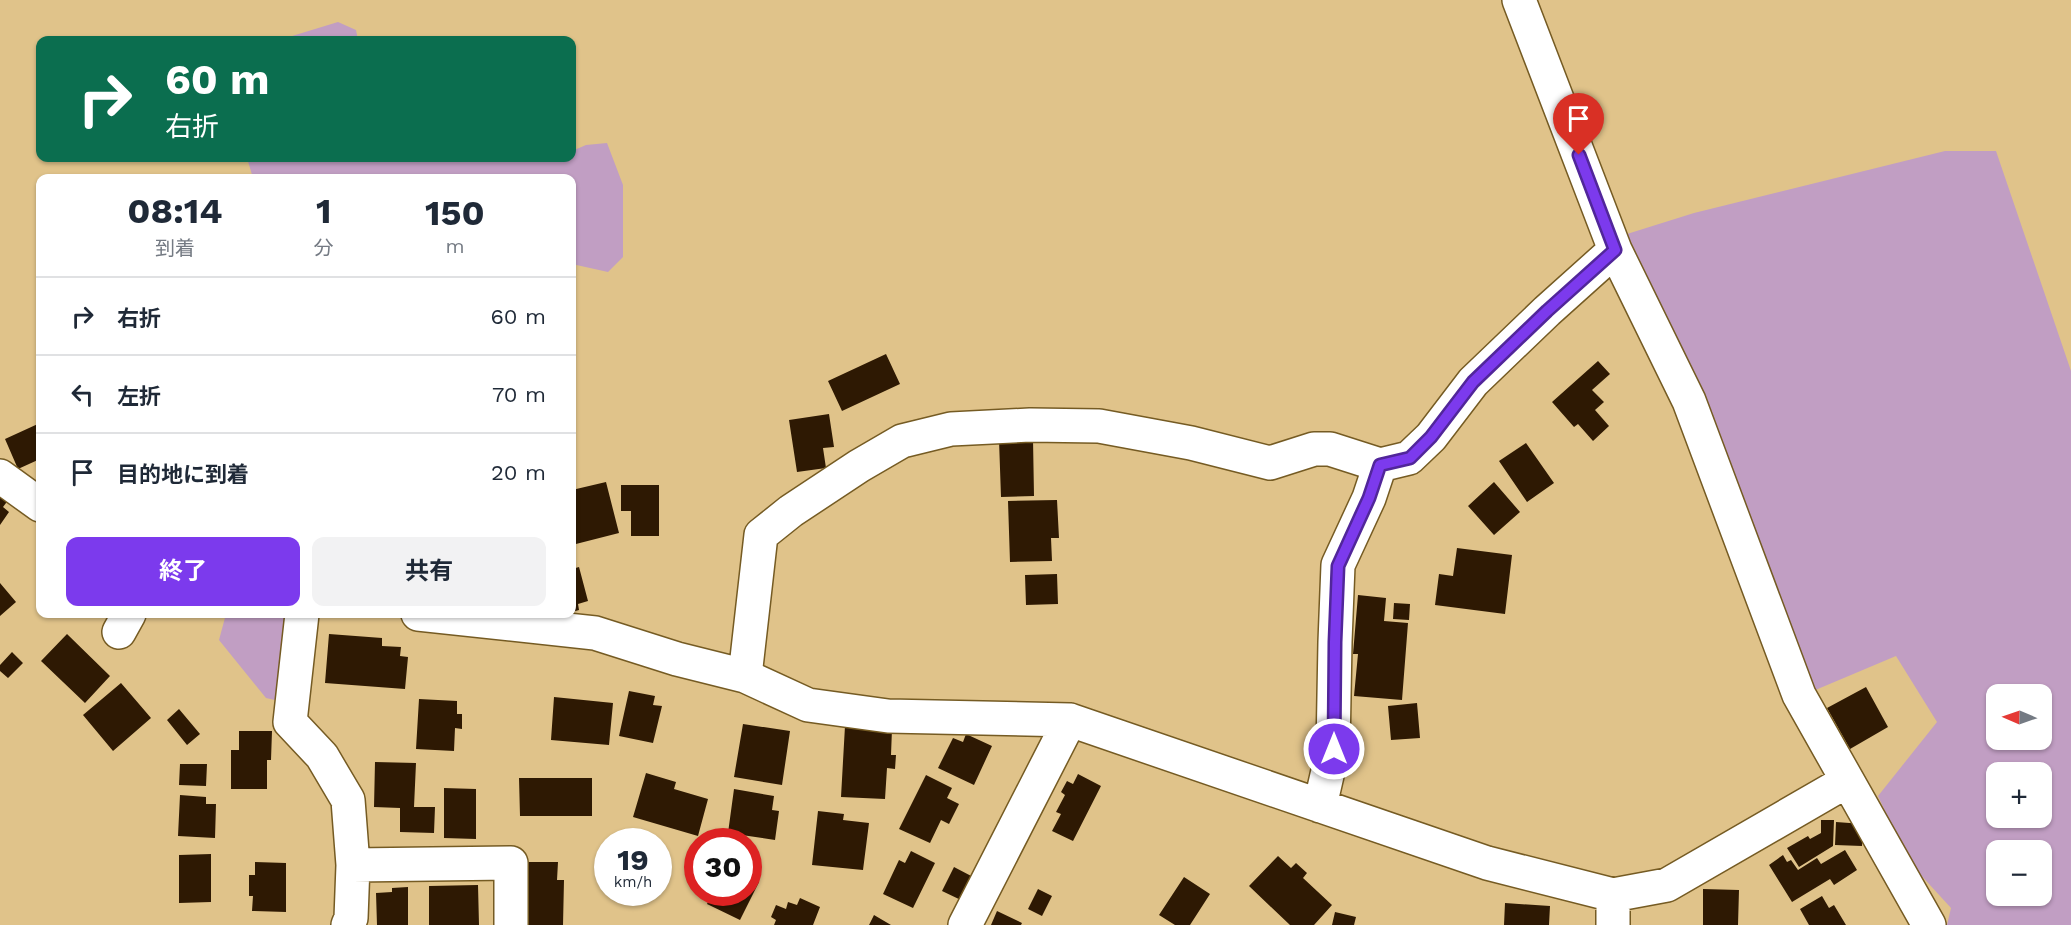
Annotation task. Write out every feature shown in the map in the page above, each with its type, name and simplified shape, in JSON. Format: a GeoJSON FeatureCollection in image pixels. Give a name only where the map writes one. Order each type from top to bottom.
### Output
{"type":"FeatureCollection","features":[{"type":"Feature","properties":{"kind":"street"},"geometry":{"type":"LineString","coordinates":[[1519,0],[1615,250],[1689,401],[1799,695],[1847,781],[1916,920]]}},
{"type":"Feature","properties":{"kind":"street"},"geometry":{"type":"LineString","coordinates":[[745,676],[761,535],[801,505],[902,441],[951,429],[1030,425],[1099,426],[1191,443],[1270,463],[1314,449],[1330,449],[1380,465],[1410,458],[1431,437],[1473,382],[1615,250]]}},
{"type":"Feature","properties":{"kind":"street"},"geometry":{"type":"LineString","coordinates":[[1320,806],[1334,749],[1338,566],[1369,498],[1380,465]]}},
{"type":"Feature","properties":{"kind":"street"},"geometry":{"type":"LineString","coordinates":[[0,476],[36,502]]}},
{"type":"Feature","properties":{"kind":"street"},"geometry":{"type":"LineString","coordinates":[[302,618],[290,722],[322,756],[348,800],[353,865],[351,918],[348,925]]}},
{"type":"Feature","properties":{"kind":"street"},"geometry":{"type":"LineString","coordinates":[[455,618],[595,633],[677,659],[745,676],[808,705],[876,715],[1070,720],[1488,863],[1613,910],[1667,885],[1847,781]]}},
{"type":"Feature","properties":{"kind":"street"},"geometry":{"type":"LineString","coordinates":[[965,925],[1070,720]]}},
{"type":"Feature","properties":{"kind":"street"},"geometry":{"type":"LineString","coordinates":[[353,865],[511,863],[511,925]]}},
{"type":"Feature","properties":{"kind":"shaded area"},"geometry":{"type":"Polygon","coordinates":[[[338,22],[356,30],[357,36],[292,36],[338,22]]]}},
{"type":"Feature","properties":{"kind":"shaded area"},"geometry":{"type":"Polygon","coordinates":[[[607,143],[623,185],[623,257],[608,272],[576,265],[576,174],[252,174],[248,162],[576,162],[576,149],[586,145],[607,143]]]}},
{"type":"Feature","properties":{"kind":"shaded area"},"geometry":{"type":"Polygon","coordinates":[[[1945,151],[1996,151],[2071,371],[2071,925],[1947,925],[1951,908],[1908,861],[1878,796],[1937,722],[1896,656],[1813,691],[1667,319],[1627,234],[1694,213],[1945,151]]]}},
{"type":"Feature","properties":{"kind":"shaded area"},"geometry":{"type":"Polygon","coordinates":[[[225,618],[292,618],[279,701],[266,698],[219,640],[225,618]]]}},
{"type":"Feature","properties":{"kind":"building"},"geometry":{"type":"Polygon","coordinates":[[[886,354],[900,384],[842,411],[828,381],[886,354]]]}},
{"type":"Feature","properties":{"kind":"building"},"geometry":{"type":"Polygon","coordinates":[[[1598,361],[1610,374],[1592,390],[1604,402],[1595,410],[1609,426],[1593,441],[1578,424],[1574,427],[1552,402],[1598,361]]]}},
{"type":"Feature","properties":{"kind":"building"},"geometry":{"type":"Polygon","coordinates":[[[829,414],[834,447],[823,448],[826,468],[797,472],[789,420],[829,414]]]}},
{"type":"Feature","properties":{"kind":"building"},"geometry":{"type":"Polygon","coordinates":[[[36,425],[36,461],[18,469],[5,439],[36,425]]]}},
{"type":"Feature","properties":{"kind":"building"},"geometry":{"type":"Polygon","coordinates":[[[1033,439],[1034,496],[1001,497],[999,440],[1033,439]]]}},
{"type":"Feature","properties":{"kind":"building"},"geometry":{"type":"Polygon","coordinates":[[[1526,443],[1554,483],[1527,502],[1499,461],[1526,443]]]}},
{"type":"Feature","properties":{"kind":"building"},"geometry":{"type":"Polygon","coordinates":[[[606,482],[619,533],[576,544],[576,489],[606,482]]]}},
{"type":"Feature","properties":{"kind":"building"},"geometry":{"type":"Polygon","coordinates":[[[1494,482],[1520,512],[1494,535],[1468,506],[1494,482]]]}},
{"type":"Feature","properties":{"kind":"building"},"geometry":{"type":"Polygon","coordinates":[[[621,485],[659,485],[659,536],[631,536],[631,511],[621,511],[621,485]]]}},
{"type":"Feature","properties":{"kind":"building"},"geometry":{"type":"Polygon","coordinates":[[[0,493],[9,499],[3,507],[9,512],[0,525],[0,493]]]}},
{"type":"Feature","properties":{"kind":"building"},"geometry":{"type":"Polygon","coordinates":[[[1057,500],[1059,538],[1051,538],[1052,561],[1010,562],[1008,501],[1057,500]]]}},
{"type":"Feature","properties":{"kind":"building"},"geometry":{"type":"Polygon","coordinates":[[[1457,548],[1512,555],[1505,614],[1435,605],[1439,574],[1453,576],[1457,548]]]}},
{"type":"Feature","properties":{"kind":"building"},"geometry":{"type":"Polygon","coordinates":[[[579,567],[588,601],[578,604],[579,610],[576,611],[576,568],[579,567]]]}},
{"type":"Feature","properties":{"kind":"building"},"geometry":{"type":"Polygon","coordinates":[[[1057,574],[1058,604],[1026,605],[1025,575],[1057,574]]]}},
{"type":"Feature","properties":{"kind":"building"},"geometry":{"type":"Polygon","coordinates":[[[0,583],[16,602],[0,616],[0,583]]]}},
{"type":"Feature","properties":{"kind":"building"},"geometry":{"type":"Polygon","coordinates":[[[1358,595],[1386,598],[1384,621],[1408,623],[1402,700],[1354,696],[1358,654],[1353,654],[1358,595]]]}},
{"type":"Feature","properties":{"kind":"building"},"geometry":{"type":"Polygon","coordinates":[[[1394,603],[1410,604],[1409,620],[1393,619],[1394,603]]]}},
{"type":"Feature","properties":{"kind":"building"},"geometry":{"type":"Polygon","coordinates":[[[67,634],[110,676],[85,703],[41,661],[67,634]]]}},
{"type":"Feature","properties":{"kind":"building"},"geometry":{"type":"Polygon","coordinates":[[[329,634],[382,638],[382,646],[401,647],[400,656],[408,657],[405,689],[325,683],[329,634]]]}},
{"type":"Feature","properties":{"kind":"building"},"geometry":{"type":"Polygon","coordinates":[[[12,652],[23,663],[8,678],[0,671],[0,665],[12,652]]]}},
{"type":"Feature","properties":{"kind":"building"},"geometry":{"type":"Polygon","coordinates":[[[121,683],[151,718],[113,751],[83,715],[121,683]]]}},
{"type":"Feature","properties":{"kind":"building"},"geometry":{"type":"Polygon","coordinates":[[[1866,687],[1888,727],[1850,749],[1827,708],[1866,687]]]}},
{"type":"Feature","properties":{"kind":"building"},"geometry":{"type":"Polygon","coordinates":[[[629,691],[655,696],[653,705],[662,706],[653,743],[619,736],[629,691]]]}},
{"type":"Feature","properties":{"kind":"building"},"geometry":{"type":"Polygon","coordinates":[[[554,697],[613,703],[609,745],[551,740],[554,697]]]}},
{"type":"Feature","properties":{"kind":"building"},"geometry":{"type":"Polygon","coordinates":[[[419,699],[457,701],[457,714],[462,714],[462,729],[455,728],[454,751],[416,749],[419,699]]]}},
{"type":"Feature","properties":{"kind":"building"},"geometry":{"type":"Polygon","coordinates":[[[1417,703],[1420,738],[1391,740],[1388,706],[1417,703]]]}},
{"type":"Feature","properties":{"kind":"building"},"geometry":{"type":"Polygon","coordinates":[[[179,709],[200,734],[187,745],[167,720],[179,709]]]}},
{"type":"Feature","properties":{"kind":"building"},"geometry":{"type":"Polygon","coordinates":[[[743,724],[790,731],[782,785],[734,777],[743,724]]]}},
{"type":"Feature","properties":{"kind":"building"},"geometry":{"type":"Polygon","coordinates":[[[845,726],[892,729],[891,755],[896,755],[895,769],[887,768],[885,799],[841,797],[845,726]]]}},
{"type":"Feature","properties":{"kind":"building"},"geometry":{"type":"Polygon","coordinates":[[[239,731],[272,731],[271,760],[267,760],[267,789],[231,789],[231,750],[239,750],[239,731]]]}},
{"type":"Feature","properties":{"kind":"building"},"geometry":{"type":"Polygon","coordinates":[[[966,734],[992,746],[974,785],[938,768],[953,738],[963,742],[966,734]]]}},
{"type":"Feature","properties":{"kind":"building"},"geometry":{"type":"Polygon","coordinates":[[[375,762],[416,763],[414,807],[435,807],[434,833],[400,832],[400,808],[374,807],[375,762]]]}},
{"type":"Feature","properties":{"kind":"building"},"geometry":{"type":"Polygon","coordinates":[[[180,764],[207,764],[206,786],[179,785],[180,764]]]}},
{"type":"Feature","properties":{"kind":"building"},"geometry":{"type":"Polygon","coordinates":[[[646,773],[676,782],[674,789],[708,799],[700,828],[684,828],[684,832],[633,817],[646,773]]]}},
{"type":"Feature","properties":{"kind":"building"},"geometry":{"type":"Polygon","coordinates":[[[1078,774],[1101,786],[1073,841],[1052,831],[1061,814],[1056,812],[1065,795],[1061,792],[1067,781],[1073,784],[1078,774]]]}},
{"type":"Feature","properties":{"kind":"building"},"geometry":{"type":"Polygon","coordinates":[[[926,775],[952,788],[947,798],[959,804],[949,824],[941,820],[930,843],[899,829],[926,775]]]}},
{"type":"Feature","properties":{"kind":"building"},"geometry":{"type":"Polygon","coordinates":[[[519,778],[592,778],[592,816],[520,816],[519,778]]]}},
{"type":"Feature","properties":{"kind":"building"},"geometry":{"type":"Polygon","coordinates":[[[444,788],[476,789],[476,839],[444,838],[444,788]]]}},
{"type":"Feature","properties":{"kind":"building"},"geometry":{"type":"Polygon","coordinates":[[[734,789],[774,796],[772,810],[779,811],[775,840],[762,838],[762,828],[729,828],[734,789]]]}},
{"type":"Feature","properties":{"kind":"building"},"geometry":{"type":"Polygon","coordinates":[[[180,795],[206,797],[206,804],[216,804],[215,838],[178,836],[180,795]]]}},
{"type":"Feature","properties":{"kind":"building"},"geometry":{"type":"Polygon","coordinates":[[[818,811],[844,814],[843,820],[869,823],[863,870],[812,865],[818,811]]]}},
{"type":"Feature","properties":{"kind":"building"},"geometry":{"type":"Polygon","coordinates":[[[1821,820],[1834,820],[1833,846],[1799,867],[1787,848],[1808,836],[1810,839],[1821,833],[1821,820]]]}},
{"type":"Feature","properties":{"kind":"building"},"geometry":{"type":"Polygon","coordinates":[[[1836,822],[1863,824],[1862,846],[1835,845],[1836,822]]]}},
{"type":"Feature","properties":{"kind":"building"},"geometry":{"type":"Polygon","coordinates":[[[1845,850],[1857,870],[1834,885],[1830,879],[1792,902],[1769,865],[1783,855],[1787,862],[1791,860],[1798,870],[1817,858],[1821,864],[1845,850]]]}},
{"type":"Feature","properties":{"kind":"building"},"geometry":{"type":"Polygon","coordinates":[[[911,851],[935,863],[913,908],[883,894],[899,860],[905,863],[911,851]]]}},
{"type":"Feature","properties":{"kind":"building"},"geometry":{"type":"Polygon","coordinates":[[[211,854],[211,902],[179,903],[179,855],[211,854]]]}},
{"type":"Feature","properties":{"kind":"building"},"geometry":{"type":"Polygon","coordinates":[[[1278,856],[1291,868],[1296,863],[1307,873],[1303,878],[1332,905],[1314,925],[1290,925],[1249,886],[1278,856]]]}},
{"type":"Feature","properties":{"kind":"building"},"geometry":{"type":"Polygon","coordinates":[[[255,862],[286,863],[286,912],[252,911],[253,896],[249,896],[249,875],[255,875],[255,862]]]}},
{"type":"Feature","properties":{"kind":"building"},"geometry":{"type":"Polygon","coordinates":[[[529,862],[558,862],[557,880],[564,880],[563,925],[527,925],[529,862]]]}},
{"type":"Feature","properties":{"kind":"building"},"geometry":{"type":"Polygon","coordinates":[[[954,867],[975,878],[963,901],[942,891],[954,867]]]}},
{"type":"Feature","properties":{"kind":"building"},"geometry":{"type":"Polygon","coordinates":[[[1184,877],[1210,894],[1190,925],[1175,925],[1159,915],[1184,877]]]}},
{"type":"Feature","properties":{"kind":"building"},"geometry":{"type":"Polygon","coordinates":[[[478,885],[479,925],[429,925],[429,886],[478,885]]]}},
{"type":"Feature","properties":{"kind":"building"},"geometry":{"type":"Polygon","coordinates":[[[408,887],[408,925],[377,925],[376,893],[392,892],[392,888],[408,887]]]}},
{"type":"Feature","properties":{"kind":"building"},"geometry":{"type":"Polygon","coordinates":[[[1038,889],[1052,896],[1042,916],[1028,909],[1038,889]]]}},
{"type":"Feature","properties":{"kind":"building"},"geometry":{"type":"Polygon","coordinates":[[[1703,889],[1739,890],[1738,925],[1703,925],[1703,889]]]}},
{"type":"Feature","properties":{"kind":"building"},"geometry":{"type":"Polygon","coordinates":[[[1822,896],[1829,908],[1834,905],[1846,925],[1809,925],[1800,909],[1822,896]]]}},
{"type":"Feature","properties":{"kind":"building"},"geometry":{"type":"Polygon","coordinates":[[[800,898],[820,907],[813,925],[774,925],[776,920],[771,917],[776,905],[786,909],[788,902],[797,905],[800,898]]]}},
{"type":"Feature","properties":{"kind":"building"},"geometry":{"type":"Polygon","coordinates":[[[1505,903],[1550,906],[1549,925],[1504,925],[1505,903]]]}},
{"type":"Feature","properties":{"kind":"building"},"geometry":{"type":"Polygon","coordinates":[[[711,906],[747,906],[740,920],[711,906]]]}},
{"type":"Feature","properties":{"kind":"building"},"geometry":{"type":"Polygon","coordinates":[[[997,911],[1022,923],[1021,925],[991,925],[997,911]]]}},
{"type":"Feature","properties":{"kind":"building"},"geometry":{"type":"Polygon","coordinates":[[[1335,912],[1356,917],[1354,925],[1332,925],[1335,912]]]}},
{"type":"Feature","properties":{"kind":"building"},"geometry":{"type":"Polygon","coordinates":[[[874,915],[891,925],[869,925],[874,915]]]}},
{"type":"Feature","properties":{"kind":"route"},"geometry":{"type":"LineString","coordinates":[[1334,749],[1338,566],[1369,498],[1380,465],[1410,458],[1431,437],[1473,382],[1615,250],[1579,155]]}}]}
